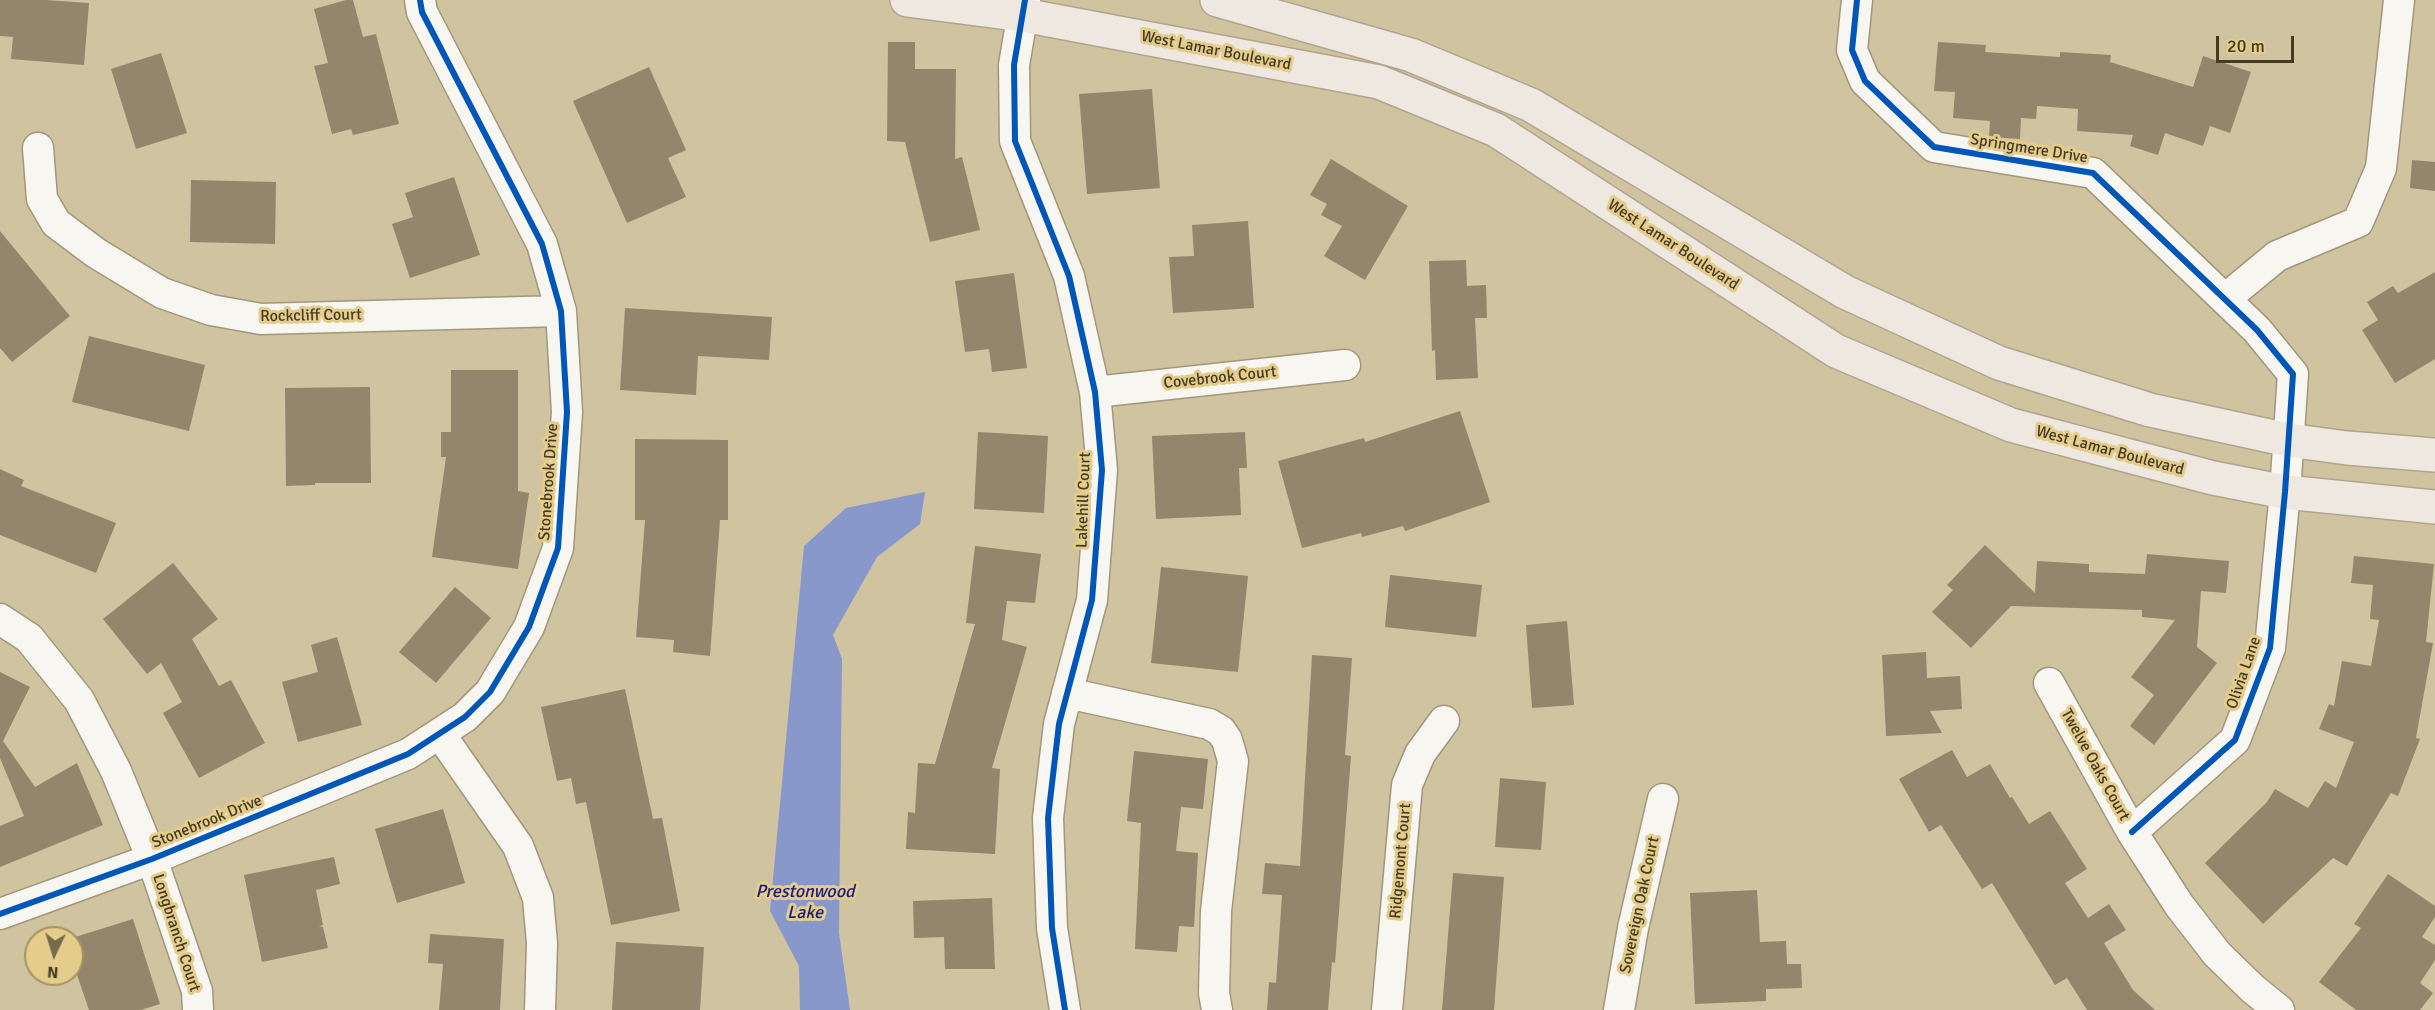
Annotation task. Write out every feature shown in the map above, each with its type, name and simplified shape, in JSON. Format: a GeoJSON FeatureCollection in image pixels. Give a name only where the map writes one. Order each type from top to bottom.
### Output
{"type":"FeatureCollection","features":[{"type":"Feature","properties":{"kind":"main road","name":"West Lamar Boulevard"},"geometry":{"type":"LineString","coordinates":[[907,0],[1024,8],[1379,82],[1496,130],[1836,351],[2012,425],[2213,478],[2285,492],[2435,507]]}},
{"type":"Feature","properties":{"kind":"main road"},"geometry":{"type":"LineString","coordinates":[[1217,0],[1411,55],[1532,105],[1845,292],[1999,363],[2150,410],[2288,440],[2347,448],[2435,455]]}},
{"type":"Feature","properties":{"kind":"street","name":"Stonebrook Drive"},"geometry":{"type":"LineString","coordinates":[[0,914],[152,859],[408,754],[465,717],[490,692],[529,627],[558,548],[567,412],[561,311],[542,244],[422,12],[420,0]]}},
{"type":"Feature","properties":{"kind":"street","name":"Springmere Drive"},"geometry":{"type":"LineString","coordinates":[[1857,0],[1852,50],[1865,81],[1934,147],[2093,173],[2257,330],[2293,374],[2288,440]]}},
{"type":"Feature","properties":{"kind":"street"},"geometry":{"type":"LineString","coordinates":[[2225,299],[2277,256],[2358,222],[2381,168],[2399,0]]}},
{"type":"Feature","properties":{"kind":"street","name":"Lakehill Court"},"geometry":{"type":"LineString","coordinates":[[1024,8],[1014,65],[1016,141],[1069,276],[1095,392],[1102,471],[1092,600],[1059,724],[1048,818],[1052,928],[1065,1010]]}},
{"type":"Feature","properties":{"kind":"street","name":"Rockcliff Court"},"geometry":{"type":"LineString","coordinates":[[38,148],[42,199],[56,223],[96,252],[162,293],[211,310],[261,319],[561,311]]}},
{"type":"Feature","properties":{"kind":"street","name":"Covebrook Court"},"geometry":{"type":"LineString","coordinates":[[1095,392],[1345,365]]}},
{"type":"Feature","properties":{"kind":"street","name":"Olivia Lane"},"geometry":{"type":"LineString","coordinates":[[2132,832],[2235,740],[2270,648],[2288,440]]}},
{"type":"Feature","properties":{"kind":"street","name":"Longbranch Court"},"geometry":{"type":"LineString","coordinates":[[0,619],[29,638],[79,700],[116,771],[152,859],[197,991],[198,1010]]}},
{"type":"Feature","properties":{"kind":"street","name":"Twelve Oaks Court"},"geometry":{"type":"LineString","coordinates":[[2049,683],[2132,832],[2179,904],[2217,954],[2253,989],[2279,1010]]}},
{"type":"Feature","properties":{"kind":"street"},"geometry":{"type":"LineString","coordinates":[[1067,693],[1209,724],[1221,731],[1227,740],[1233,761],[1216,911],[1214,993],[1217,1010]]}},
{"type":"Feature","properties":{"kind":"street","name":"Ridgemont Court"},"geometry":{"type":"LineString","coordinates":[[1387,1010],[1407,785],[1420,754],[1444,721]]}},
{"type":"Feature","properties":{"kind":"street"},"geometry":{"type":"LineString","coordinates":[[440,734],[518,846],[538,898],[542,943],[540,1010]]}},
{"type":"Feature","properties":{"kind":"street","name":"Sovereign Oak Court"},"geometry":{"type":"LineString","coordinates":[[1619,1010],[1633,927],[1663,800]]}},
{"type":"Feature","properties":{"kind":"water","name":"Prestonwood Lake"},"geometry":{"type":"Polygon","coordinates":[[[925,492],[920,524],[877,557],[833,635],[842,659],[839,933],[850,1010],[800,1010],[799,966],[770,911],[804,546],[846,508],[925,492]]]}},
{"type":"Feature","properties":{"kind":"building"},"geometry":{"type":"Polygon","coordinates":[[[0,0],[89,3],[84,65],[11,59],[13,37],[0,36],[0,0]]]}},
{"type":"Feature","properties":{"kind":"building"},"geometry":{"type":"Polygon","coordinates":[[[353,0],[363,37],[376,34],[399,124],[353,135],[351,129],[332,134],[314,66],[328,63],[314,9],[353,0]]]}},
{"type":"Feature","properties":{"kind":"building"},"geometry":{"type":"Polygon","coordinates":[[[888,42],[915,42],[915,69],[956,69],[955,159],[962,157],[980,230],[930,242],[905,142],[887,141],[888,42]]]}},
{"type":"Feature","properties":{"kind":"building"},"geometry":{"type":"Polygon","coordinates":[[[1938,42],[1986,45],[1985,52],[2060,57],[2060,52],[2111,55],[2110,62],[2193,87],[2203,56],[2251,72],[2230,133],[2210,126],[2203,146],[2165,133],[2158,155],[2130,146],[2133,135],[2077,131],[2078,109],[2037,106],[2036,119],[2021,118],[2020,139],[1989,137],[1990,121],[1953,118],[1955,92],[1934,91],[1938,42]]]}},
{"type":"Feature","properties":{"kind":"building"},"geometry":{"type":"Polygon","coordinates":[[[161,53],[187,133],[136,149],[111,69],[161,53]]]}},
{"type":"Feature","properties":{"kind":"building"},"geometry":{"type":"Polygon","coordinates":[[[649,67],[686,150],[668,158],[686,197],[627,223],[573,101],[649,67]]]}},
{"type":"Feature","properties":{"kind":"building"},"geometry":{"type":"Polygon","coordinates":[[[1152,89],[1160,188],[1087,194],[1079,94],[1152,89]]]}},
{"type":"Feature","properties":{"kind":"building"},"geometry":{"type":"Polygon","coordinates":[[[1331,159],[1408,206],[1365,280],[1324,256],[1342,226],[1321,215],[1327,204],[1310,195],[1331,159]]]}},
{"type":"Feature","properties":{"kind":"building"},"geometry":{"type":"Polygon","coordinates":[[[2412,160],[2435,162],[2435,191],[2410,188],[2412,160]]]}},
{"type":"Feature","properties":{"kind":"building"},"geometry":{"type":"Polygon","coordinates":[[[454,177],[480,255],[410,278],[392,224],[413,217],[405,193],[454,177]]]}},
{"type":"Feature","properties":{"kind":"building"},"geometry":{"type":"Polygon","coordinates":[[[191,180],[276,182],[275,244],[190,242],[191,180]]]}},
{"type":"Feature","properties":{"kind":"building"},"geometry":{"type":"Polygon","coordinates":[[[1248,221],[1254,308],[1173,313],[1169,257],[1194,256],[1192,225],[1248,221]]]}},
{"type":"Feature","properties":{"kind":"building"},"geometry":{"type":"Polygon","coordinates":[[[0,231],[70,316],[12,362],[0,348],[0,231]]]}},
{"type":"Feature","properties":{"kind":"building"},"geometry":{"type":"Polygon","coordinates":[[[1466,260],[1467,286],[1486,285],[1487,318],[1475,318],[1478,378],[1436,380],[1435,350],[1432,351],[1429,261],[1466,260]]]}},
{"type":"Feature","properties":{"kind":"building"},"geometry":{"type":"Polygon","coordinates":[[[2435,272],[2435,359],[2395,383],[2362,330],[2378,320],[2367,302],[2393,286],[2398,293],[2435,272]]]}},
{"type":"Feature","properties":{"kind":"building"},"geometry":{"type":"Polygon","coordinates":[[[1014,273],[1027,368],[992,372],[989,349],[965,352],[955,281],[1014,273]]]}},
{"type":"Feature","properties":{"kind":"building"},"geometry":{"type":"Polygon","coordinates":[[[625,308],[772,317],[769,360],[698,356],[696,395],[620,390],[625,308]]]}},
{"type":"Feature","properties":{"kind":"building"},"geometry":{"type":"Polygon","coordinates":[[[89,336],[205,365],[189,431],[72,402],[89,336]]]}},
{"type":"Feature","properties":{"kind":"building"},"geometry":{"type":"Polygon","coordinates":[[[451,370],[518,370],[518,491],[529,493],[518,569],[432,557],[446,457],[441,457],[441,432],[451,432],[451,370]]]}},
{"type":"Feature","properties":{"kind":"building"},"geometry":{"type":"Polygon","coordinates":[[[370,387],[371,483],[315,483],[315,485],[286,486],[285,388],[370,387]]]}},
{"type":"Feature","properties":{"kind":"building"},"geometry":{"type":"Polygon","coordinates":[[[1460,411],[1490,502],[1405,531],[1403,526],[1362,537],[1361,533],[1302,548],[1278,461],[1364,438],[1365,442],[1460,411]]]}},
{"type":"Feature","properties":{"kind":"building"},"geometry":{"type":"Polygon","coordinates":[[[978,432],[1048,436],[1044,513],[974,509],[978,432]]]}},
{"type":"Feature","properties":{"kind":"building"},"geometry":{"type":"Polygon","coordinates":[[[1245,432],[1247,468],[1239,468],[1241,515],[1156,519],[1152,436],[1245,432]]]}},
{"type":"Feature","properties":{"kind":"building"},"geometry":{"type":"Polygon","coordinates":[[[635,439],[728,440],[728,520],[720,520],[710,656],[673,652],[674,640],[636,637],[645,520],[635,520],[635,439]]]}},
{"type":"Feature","properties":{"kind":"building"},"geometry":{"type":"Polygon","coordinates":[[[0,469],[24,480],[21,486],[116,523],[96,573],[0,535],[0,469]]]}},
{"type":"Feature","properties":{"kind":"building"},"geometry":{"type":"Polygon","coordinates":[[[1985,545],[2035,593],[2037,561],[2089,564],[2089,572],[2145,574],[2147,554],[2229,561],[2226,593],[2201,591],[2197,647],[2217,663],[2154,745],[2130,726],[2154,695],[2131,677],[2175,620],[2142,617],[2142,610],[2011,606],[1971,648],[1932,612],[1953,590],[1947,585],[1985,545]]]}},
{"type":"Feature","properties":{"kind":"building"},"geometry":{"type":"Polygon","coordinates":[[[975,546],[1041,554],[1035,603],[1007,601],[1002,640],[1027,647],[992,768],[1000,769],[995,854],[906,849],[908,812],[915,813],[918,763],[935,764],[975,624],[966,623],[975,546]]]}},
{"type":"Feature","properties":{"kind":"building"},"geometry":{"type":"Polygon","coordinates":[[[2354,556],[2434,564],[2426,642],[2433,643],[2416,738],[2420,739],[2398,796],[2391,793],[2347,866],[2333,858],[2263,924],[2205,863],[2267,802],[2275,789],[2308,808],[2325,781],[2336,788],[2354,742],[2319,729],[2329,704],[2334,706],[2342,661],[2371,666],[2379,620],[2370,619],[2373,585],[2351,583],[2354,556]]]}},
{"type":"Feature","properties":{"kind":"building"},"geometry":{"type":"Polygon","coordinates":[[[173,563],[218,619],[192,639],[219,686],[231,680],[265,743],[199,778],[163,713],[182,702],[161,663],[147,674],[103,619],[173,563]]]}},
{"type":"Feature","properties":{"kind":"building"},"geometry":{"type":"Polygon","coordinates":[[[1161,567],[1248,576],[1238,672],[1151,663],[1161,567]]]}},
{"type":"Feature","properties":{"kind":"building"},"geometry":{"type":"Polygon","coordinates":[[[1390,575],[1482,585],[1476,637],[1385,627],[1390,575]]]}},
{"type":"Feature","properties":{"kind":"building"},"geometry":{"type":"Polygon","coordinates":[[[455,587],[491,618],[436,683],[399,652],[455,587]]]}},
{"type":"Feature","properties":{"kind":"building"},"geometry":{"type":"Polygon","coordinates":[[[1567,621],[1574,705],[1532,708],[1526,625],[1567,621]]]}},
{"type":"Feature","properties":{"kind":"building"},"geometry":{"type":"Polygon","coordinates":[[[337,637],[362,725],[298,742],[282,682],[318,672],[311,645],[337,637]]]}},
{"type":"Feature","properties":{"kind":"building"},"geometry":{"type":"Polygon","coordinates":[[[1926,652],[1927,678],[1960,676],[1962,709],[1930,711],[1942,733],[1886,736],[1882,655],[1926,652]]]}},
{"type":"Feature","properties":{"kind":"building"},"geometry":{"type":"Polygon","coordinates":[[[1312,655],[1352,658],[1345,755],[1351,756],[1335,963],[1332,962],[1328,1010],[1267,1010],[1269,982],[1276,983],[1282,895],[1262,894],[1265,863],[1300,866],[1312,655]]]}},
{"type":"Feature","properties":{"kind":"building"},"geometry":{"type":"Polygon","coordinates":[[[0,672],[30,687],[3,741],[35,787],[77,763],[103,825],[0,867],[0,826],[24,816],[0,758],[0,672]]]}},
{"type":"Feature","properties":{"kind":"building"},"geometry":{"type":"Polygon","coordinates":[[[625,689],[653,819],[662,818],[680,911],[611,925],[586,802],[576,804],[571,778],[557,781],[541,707],[625,689]]]}},
{"type":"Feature","properties":{"kind":"building"},"geometry":{"type":"Polygon","coordinates":[[[1952,750],[1967,777],[1990,764],[2029,824],[2050,811],[2087,869],[2065,883],[2088,918],[2109,904],[2126,930],[2104,943],[2133,990],[2155,1010],[2087,1010],[2067,978],[2055,985],[1992,883],[1982,889],[1941,825],[1929,832],[1899,779],[1952,750]]]}},
{"type":"Feature","properties":{"kind":"building"},"geometry":{"type":"Polygon","coordinates":[[[1134,751],[1208,759],[1203,809],[1181,807],[1176,851],[1198,853],[1194,927],[1179,926],[1177,952],[1135,949],[1141,823],[1127,821],[1134,751]]]}},
{"type":"Feature","properties":{"kind":"building"},"geometry":{"type":"Polygon","coordinates":[[[1500,778],[1546,782],[1541,850],[1495,847],[1500,778]]]}},
{"type":"Feature","properties":{"kind":"building"},"geometry":{"type":"Polygon","coordinates":[[[443,809],[465,883],[397,903],[375,829],[443,809]]]}},
{"type":"Feature","properties":{"kind":"building"},"geometry":{"type":"Polygon","coordinates":[[[334,857],[340,884],[316,890],[323,925],[319,926],[323,927],[328,948],[262,962],[244,875],[334,857]]]}},
{"type":"Feature","properties":{"kind":"building"},"geometry":{"type":"Polygon","coordinates":[[[1453,873],[1504,877],[1494,1010],[1442,1010],[1453,873]]]}},
{"type":"Feature","properties":{"kind":"building"},"geometry":{"type":"Polygon","coordinates":[[[2388,874],[2435,906],[2435,917],[2422,937],[2435,945],[2435,960],[2420,983],[2433,993],[2420,1010],[2356,1010],[2319,982],[2361,928],[2354,924],[2388,874]]]}},
{"type":"Feature","properties":{"kind":"building"},"geometry":{"type":"Polygon","coordinates":[[[1757,890],[1760,942],[1786,941],[1787,964],[1801,964],[1802,988],[1766,989],[1766,1001],[1695,1004],[1690,893],[1757,890]]]}},
{"type":"Feature","properties":{"kind":"building"},"geometry":{"type":"Polygon","coordinates":[[[992,898],[995,969],[945,969],[944,937],[914,938],[913,901],[992,898]]]}},
{"type":"Feature","properties":{"kind":"building"},"geometry":{"type":"Polygon","coordinates":[[[133,919],[160,1004],[141,1010],[89,1010],[81,986],[84,986],[84,934],[133,919]]]}},
{"type":"Feature","properties":{"kind":"building"},"geometry":{"type":"Polygon","coordinates":[[[430,934],[504,939],[500,1010],[439,1010],[443,964],[428,963],[430,934]]]}},
{"type":"Feature","properties":{"kind":"building"},"geometry":{"type":"Polygon","coordinates":[[[616,942],[704,947],[700,1010],[612,1010],[616,942]]]}},
{"type":"Feature","properties":{"kind":"cycle path"},"geometry":{"type":"LineString","coordinates":[[0,914],[152,859],[408,754],[465,717],[490,692],[529,627],[558,548],[567,412],[561,311],[542,244],[422,12],[420,0]]}},
{"type":"Feature","properties":{"kind":"cycle path"},"geometry":{"type":"LineString","coordinates":[[1025,0],[1014,65],[1015,141],[1069,276],[1095,392],[1102,470],[1092,600],[1059,724],[1048,818],[1052,928],[1065,1010]]}},
{"type":"Feature","properties":{"kind":"cycle path"},"geometry":{"type":"LineString","coordinates":[[1857,0],[1852,50],[1865,81],[1934,147],[2093,173],[2257,330],[2293,374],[2285,492],[2270,648],[2235,740],[2132,832]]}}]}
